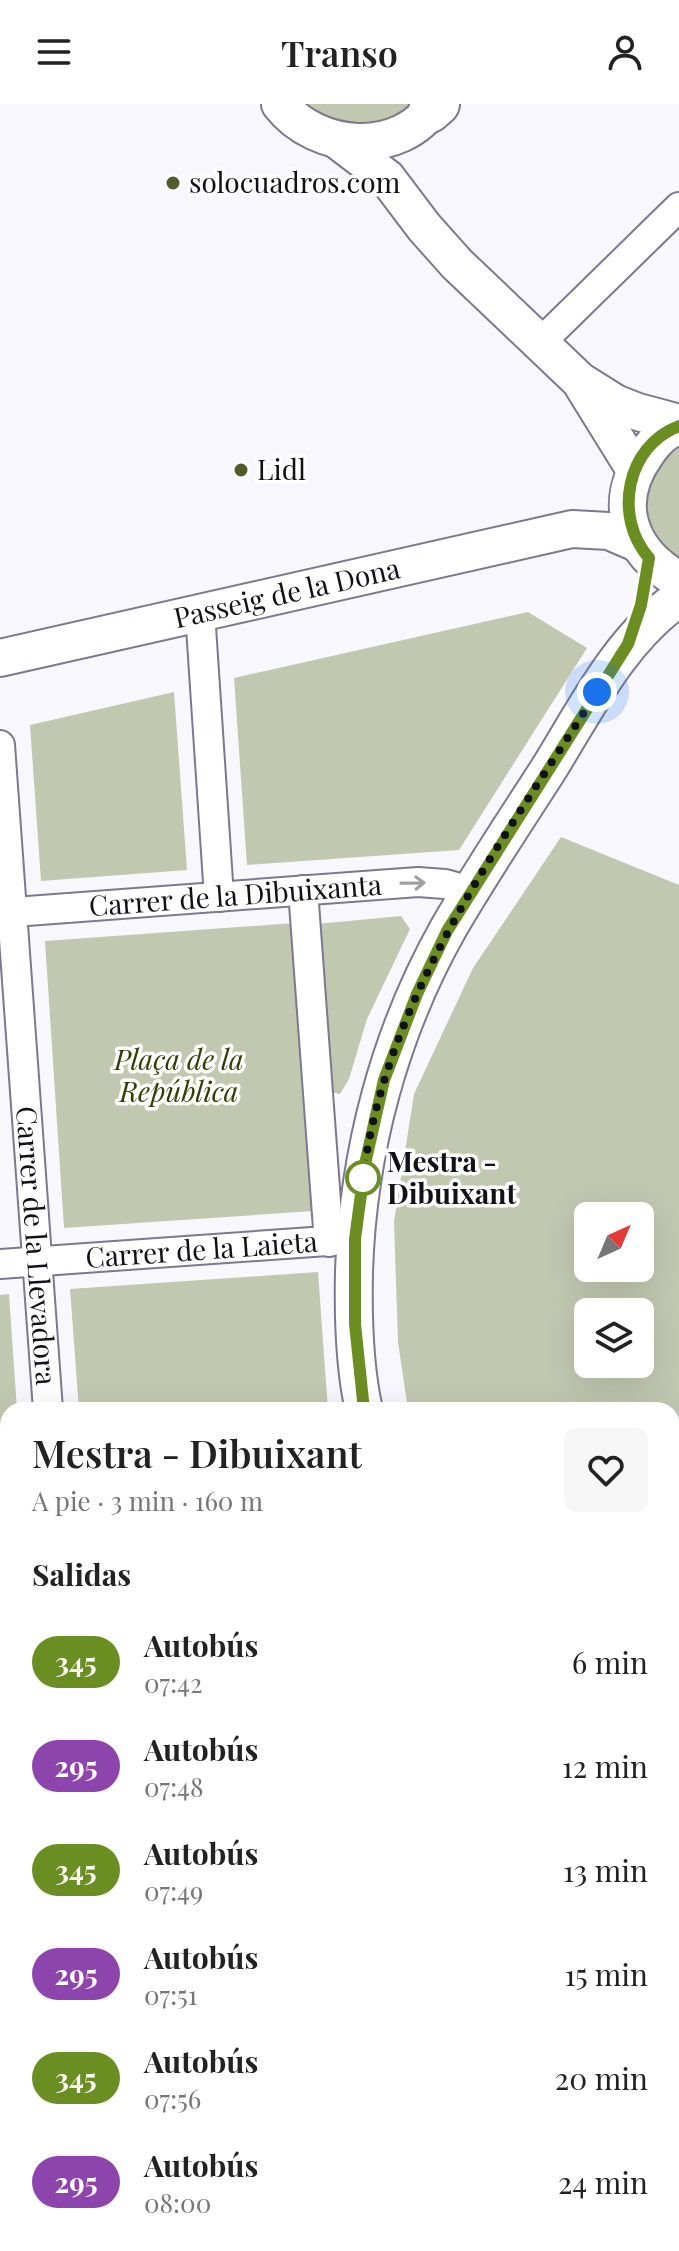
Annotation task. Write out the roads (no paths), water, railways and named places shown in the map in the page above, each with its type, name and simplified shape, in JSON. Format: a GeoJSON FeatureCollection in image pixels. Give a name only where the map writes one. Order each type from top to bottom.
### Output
{"type":"FeatureCollection","features":[{"type":"Feature","properties":{"kind":"main road"},"geometry":{"type":"LineString","coordinates":[[280,104],[295,120],[312,131],[337,140],[359,143],[383,139],[430,110]]}},
{"type":"Feature","properties":{"kind":"main road"},"geometry":{"type":"LineString","coordinates":[[424,227],[408,162],[409,147],[430,110]]}},
{"type":"Feature","properties":{"kind":"main road"},"geometry":{"type":"LineString","coordinates":[[337,140],[387,178],[424,227],[492,299],[580,381],[627,408],[679,425]]}},
{"type":"Feature","properties":{"kind":"main road"},"geometry":{"type":"LineString","coordinates":[[363,1402],[342,1241],[365,1164],[384,1080],[417,994],[447,931],[628,644],[641,605],[643,550],[630,524],[632,480],[580,381]]}},
{"type":"Feature","properties":{"kind":"main road","name":"Passeig de la Dona"},"geometry":{"type":"LineString","coordinates":[[572,529],[632,480],[658,439],[679,425]]}},
{"type":"Feature","properties":{"kind":"main road","name":"Passeig de la Dona"},"geometry":{"type":"LineString","coordinates":[[0,658],[572,529],[609,531],[643,550],[679,580]]}},
{"type":"Feature","properties":{"kind":"main road"},"geometry":{"type":"LineString","coordinates":[[628,644],[679,598]]}},
{"type":"Feature","properties":{"kind":"street"},"geometry":{"type":"LineString","coordinates":[[540,343],[679,207]]}},
{"type":"Feature","properties":{"kind":"street"},"geometry":{"type":"LineString","coordinates":[[200,612],[219,897]]}},
{"type":"Feature","properties":{"kind":"street","name":"Carrer de la Llevadora"},"geometry":{"type":"LineString","coordinates":[[0,745],[6,912],[47,1402]]}},
{"type":"Feature","properties":{"kind":"street","name":"Carrer de la Dibuixanta"},"geometry":{"type":"LineString","coordinates":[[6,912],[418,882],[445,884],[471,891]]}},
{"type":"Feature","properties":{"kind":"street"},"geometry":{"type":"LineString","coordinates":[[303,890],[342,1241]]}},
{"type":"Feature","properties":{"kind":"street","name":"Carrer de la Laieta"},"geometry":{"type":"LineString","coordinates":[[0,1264],[342,1241]]}},
{"type":"Feature","properties":{"kind":"place","name":"solocuadros.com"},"geometry":{"type":"Point","coordinates":[173,183]}},
{"type":"Feature","properties":{"kind":"place","name":"Lidl"},"geometry":{"type":"Point","coordinates":[241,470]}},
{"type":"Feature","properties":{"kind":"place","name":"Mestra - Dibuixant"},"geometry":{"type":"Point","coordinates":[363,1178]}},
{"type":"Feature","properties":{"kind":"park label","name":"Plaça de la República"},"geometry":{"type":"Point","coordinates":[179,1076]}}]}
